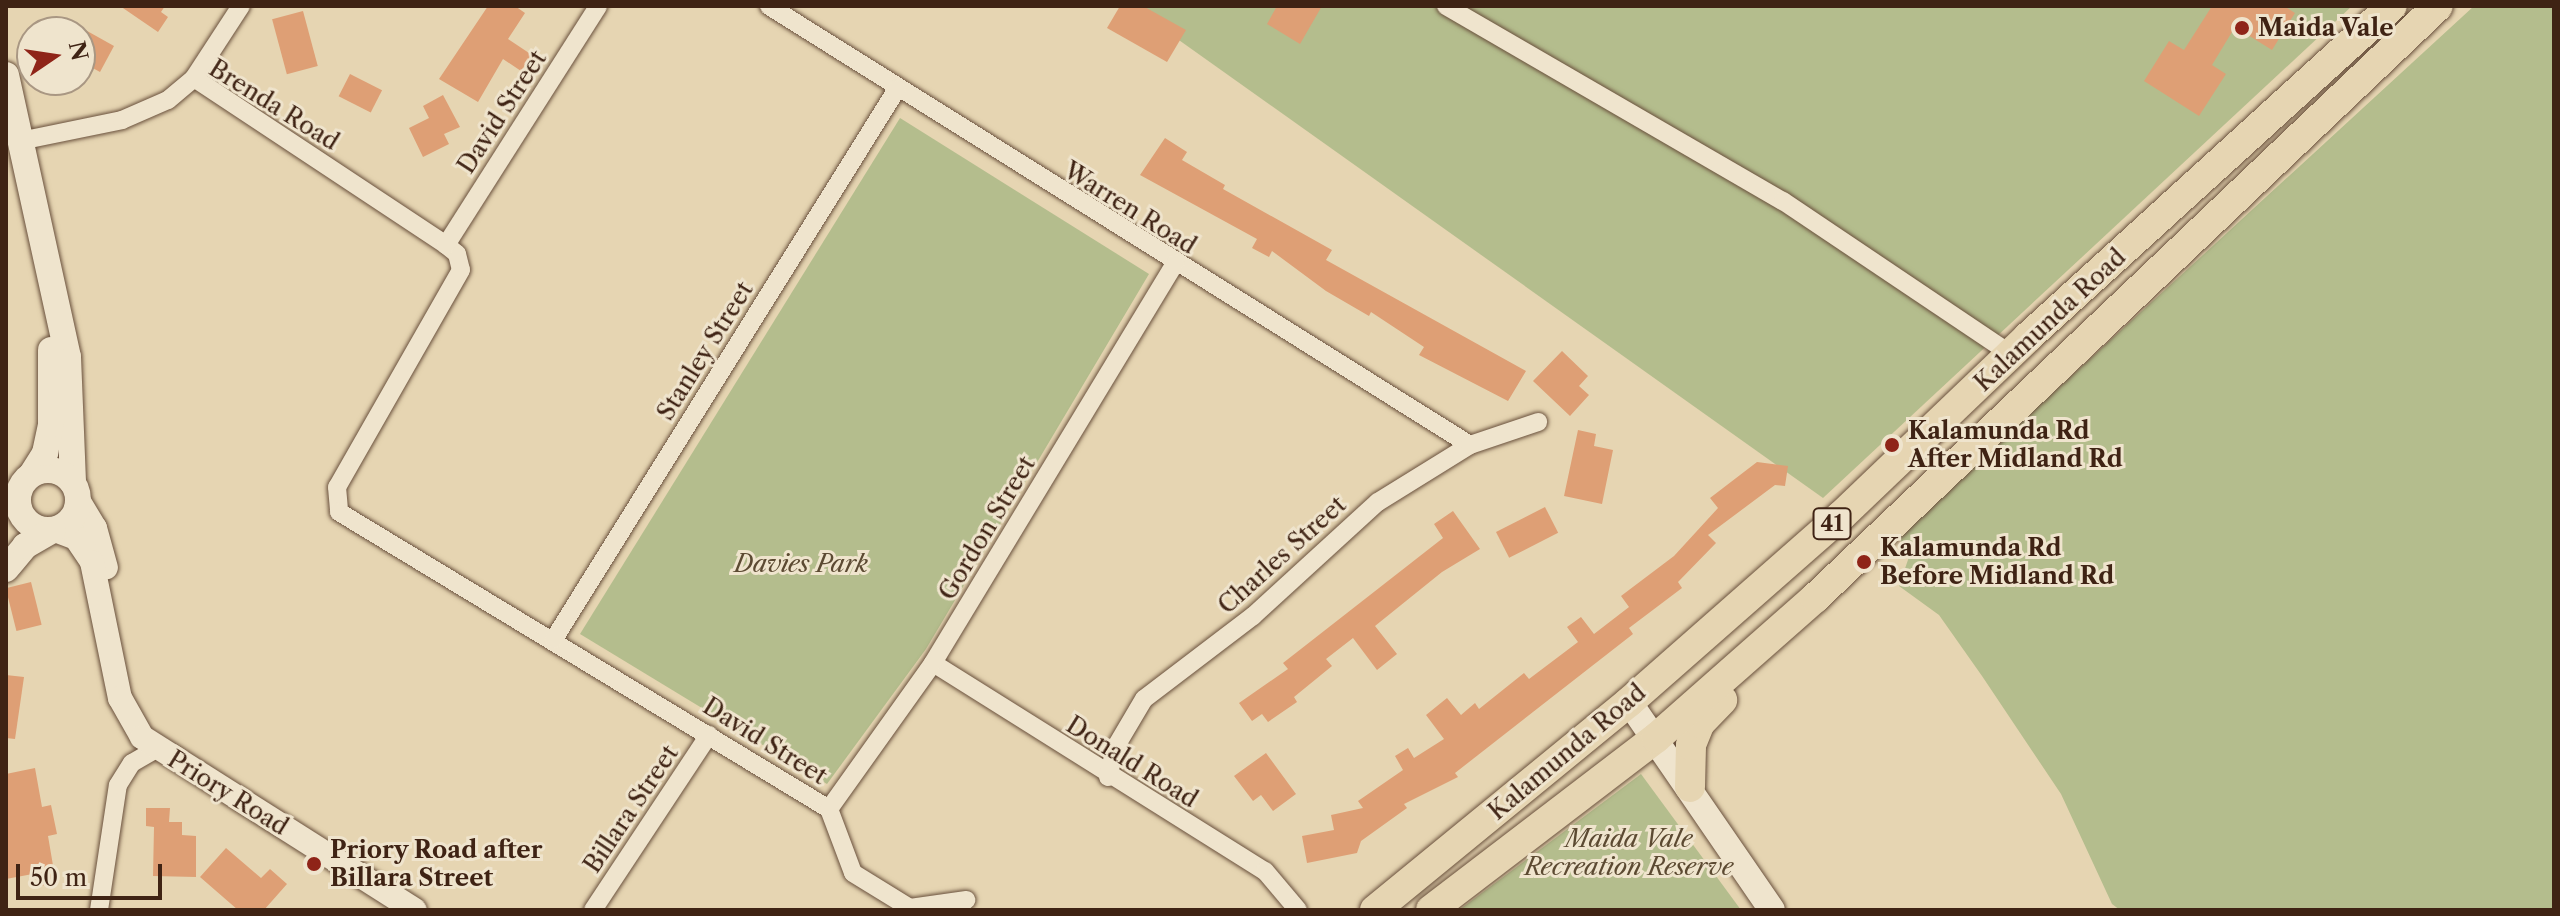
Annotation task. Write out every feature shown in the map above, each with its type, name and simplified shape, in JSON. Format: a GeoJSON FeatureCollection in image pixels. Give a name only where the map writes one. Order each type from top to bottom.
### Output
{"type":"FeatureCollection","features":[{"type":"Feature","properties":{"kind":"main road","name":"Kalamunda Road"},"geometry":{"type":"LineString","coordinates":[[1375,910],[1623,707],[1841,516],[2011,354],[2392,6]]}},
{"type":"Feature","properties":{"kind":"main road","name":"Kalamunda Road"},"geometry":{"type":"LineString","coordinates":[[1431,910],[1650,742],[1815,598],[2438,6]]}},
{"type":"Feature","properties":{"kind":"main road"},"geometry":{"type":"LineString","coordinates":[[6,75],[35,220],[68,357],[75,492],[71,519],[25,546],[6,569]]}},
{"type":"Feature","properties":{"kind":"main road"},"geometry":{"type":"LineString","coordinates":[[6,543],[19,507],[19,492],[48,443],[52,385],[35,220]]}},
{"type":"Feature","properties":{"kind":"main road"},"geometry":{"type":"LineString","coordinates":[[32,474],[50,470],[75,492]]}},
{"type":"Feature","properties":{"kind":"main road"},"geometry":{"type":"LineString","coordinates":[[19,507],[28,522],[54,530]]}},
{"type":"Feature","properties":{"kind":"main road"},"geometry":{"type":"LineString","coordinates":[[1772,910],[1693,794],[1687,765],[1700,723],[1815,598]]}},
{"type":"Feature","properties":{"kind":"main road"},"geometry":{"type":"LineString","coordinates":[[1623,707],[1650,742],[1680,792],[1693,794]]}},
{"type":"Feature","properties":{"kind":"street"},"geometry":{"type":"LineString","coordinates":[[194,78],[241,6]]}},
{"type":"Feature","properties":{"kind":"street","name":"David Street"},"geometry":{"type":"LineString","coordinates":[[598,6],[446,245],[457,254],[461,270],[337,487],[334,501],[339,512],[554,639],[829,809],[853,873],[910,908],[966,900]]}},
{"type":"Feature","properties":{"kind":"street","name":"Warren Road"},"geometry":{"type":"LineString","coordinates":[[769,6],[1175,264],[1470,445]]}},
{"type":"Feature","properties":{"kind":"street"},"geometry":{"type":"LineString","coordinates":[[1446,6],[1783,201],[2011,354]]}},
{"type":"Feature","properties":{"kind":"street","name":"Brenda Road"},"geometry":{"type":"LineString","coordinates":[[20,141],[122,120],[168,100],[194,78],[446,245]]}},
{"type":"Feature","properties":{"kind":"street","name":"Stanley Street"},"geometry":{"type":"LineString","coordinates":[[554,639],[897,89]]}},
{"type":"Feature","properties":{"kind":"street","name":"Gordon Street"},"geometry":{"type":"LineString","coordinates":[[829,809],[933,663],[1175,264]]}},
{"type":"Feature","properties":{"kind":"street","name":"Charles Street"},"geometry":{"type":"LineString","coordinates":[[1108,777],[1115,748],[1144,699],[1253,616],[1378,502],[1470,445],[1538,422]]}},
{"type":"Feature","properties":{"kind":"street","name":"Priory Road"},"geometry":{"type":"LineString","coordinates":[[75,492],[95,528],[106,567],[115,674]]}},
{"type":"Feature","properties":{"kind":"street","name":"Priory Road"},"geometry":{"type":"LineString","coordinates":[[54,530],[76,538],[92,562],[115,674],[128,719],[156,749],[415,910]]}},
{"type":"Feature","properties":{"kind":"street","name":"Donald Road"},"geometry":{"type":"LineString","coordinates":[[933,663],[1108,777],[1265,871],[1298,910]]}},
{"type":"Feature","properties":{"kind":"street","name":"Billara Street"},"geometry":{"type":"LineString","coordinates":[[593,910],[709,735]]}},
{"type":"Feature","properties":{"kind":"street"},"geometry":{"type":"LineString","coordinates":[[99,910],[118,785],[132,763],[156,749]]}},
{"type":"Feature","properties":{"kind":"green space"},"geometry":{"type":"Polygon","coordinates":[[[1131,6],[2352,6],[1823,498],[1131,6]]]}},
{"type":"Feature","properties":{"kind":"green space"},"geometry":{"type":"Polygon","coordinates":[[[2474,6],[2554,6],[2554,910],[2120,910],[2112,904],[2061,794],[1982,676],[1939,615],[1899,586],[1910,554],[1897,536],[2474,6]]]}},
{"type":"Feature","properties":{"kind":"green space","name":"Davies Park"},"geometry":{"type":"Polygon","coordinates":[[[900,118],[1149,274],[926,649],[827,784],[580,634],[900,118]]]}},
{"type":"Feature","properties":{"kind":"green space","name":"Maida Vale Recreation Reserve"},"geometry":{"type":"Polygon","coordinates":[[[1641,774],[1741,910],[1459,910],[1641,774]]]}},
{"type":"Feature","properties":{"kind":"building"},"geometry":{"type":"Polygon","coordinates":[[[120,6],[165,6],[161,12],[168,17],[158,32],[120,6]]]}},
{"type":"Feature","properties":{"kind":"building"},"geometry":{"type":"Polygon","coordinates":[[[488,6],[515,6],[525,13],[508,39],[532,55],[521,71],[503,59],[478,102],[439,79],[488,6]]]}},
{"type":"Feature","properties":{"kind":"building"},"geometry":{"type":"Polygon","coordinates":[[[1120,6],[1143,6],[1186,30],[1167,62],[1107,28],[1120,6]]]}},
{"type":"Feature","properties":{"kind":"building"},"geometry":{"type":"Polygon","coordinates":[[[1277,6],[1322,6],[1300,44],[1267,24],[1277,6]]]}},
{"type":"Feature","properties":{"kind":"building"},"geometry":{"type":"Polygon","coordinates":[[[2212,6],[2284,6],[2295,13],[2272,50],[2235,27],[2212,65],[2226,74],[2199,116],[2144,81],[2169,41],[2184,50],[2212,6]]]}},
{"type":"Feature","properties":{"kind":"building"},"geometry":{"type":"Polygon","coordinates":[[[303,11],[318,66],[287,74],[272,19],[303,11]]]}},
{"type":"Feature","properties":{"kind":"building"},"geometry":{"type":"Polygon","coordinates":[[[96,36],[114,46],[100,72],[96,70],[96,36]]]}},
{"type":"Feature","properties":{"kind":"building"},"geometry":{"type":"Polygon","coordinates":[[[350,74],[382,90],[371,113],[339,96],[350,74]]]}},
{"type":"Feature","properties":{"kind":"building"},"geometry":{"type":"Polygon","coordinates":[[[443,95],[460,127],[444,134],[449,144],[423,157],[409,128],[429,118],[423,106],[443,95]]]}},
{"type":"Feature","properties":{"kind":"building"},"geometry":{"type":"Polygon","coordinates":[[[1165,138],[1187,152],[1182,160],[1225,185],[1223,189],[1332,250],[1326,260],[1526,371],[1508,401],[1419,355],[1424,347],[1371,312],[1369,316],[1326,291],[1272,251],[1269,257],[1252,248],[1257,239],[1140,175],[1165,138]]]}},
{"type":"Feature","properties":{"kind":"building"},"geometry":{"type":"Polygon","coordinates":[[[1562,351],[1588,376],[1579,386],[1589,395],[1570,416],[1533,381],[1562,351]]]}},
{"type":"Feature","properties":{"kind":"building"},"geometry":{"type":"Polygon","coordinates":[[[1578,430],[1596,434],[1594,446],[1613,450],[1602,504],[1564,496],[1578,430]]]}},
{"type":"Feature","properties":{"kind":"building"},"geometry":{"type":"Polygon","coordinates":[[[1757,462],[1788,466],[1785,486],[1775,485],[1708,535],[1716,543],[1678,582],[1682,588],[1629,628],[1633,634],[1455,773],[1458,777],[1404,804],[1407,808],[1361,841],[1357,853],[1307,863],[1302,836],[1334,830],[1331,815],[1363,808],[1358,801],[1403,770],[1395,756],[1408,748],[1414,758],[1444,739],[1426,715],[1447,698],[1461,715],[1475,703],[1479,709],[1524,673],[1529,679],[1578,642],[1567,627],[1581,617],[1594,634],[1629,607],[1621,596],[1674,556],[1718,508],[1710,498],[1757,462]]]}},
{"type":"Feature","properties":{"kind":"building"},"geometry":{"type":"Polygon","coordinates":[[[1545,507],[1558,533],[1509,558],[1496,532],[1545,507]]]}},
{"type":"Feature","properties":{"kind":"building"},"geometry":{"type":"Polygon","coordinates":[[[1453,511],[1480,549],[1442,572],[1375,626],[1397,654],[1377,670],[1353,638],[1326,659],[1332,666],[1294,697],[1297,702],[1268,722],[1262,714],[1252,721],[1239,703],[1288,669],[1283,663],[1443,538],[1434,524],[1453,511]]]}},
{"type":"Feature","properties":{"kind":"building"},"geometry":{"type":"Polygon","coordinates":[[[31,582],[42,625],[16,631],[6,588],[31,582]]]}},
{"type":"Feature","properties":{"kind":"building"},"geometry":{"type":"Polygon","coordinates":[[[6,675],[24,677],[15,739],[6,738],[6,675]]]}},
{"type":"Feature","properties":{"kind":"building"},"geometry":{"type":"Polygon","coordinates":[[[1266,753],[1296,794],[1273,811],[1261,795],[1253,801],[1234,776],[1266,753]]]}},
{"type":"Feature","properties":{"kind":"building"},"geometry":{"type":"Polygon","coordinates":[[[35,768],[42,807],[51,805],[57,834],[48,836],[56,883],[40,886],[38,873],[6,879],[6,774],[35,768]]]}},
{"type":"Feature","properties":{"kind":"building"},"geometry":{"type":"Polygon","coordinates":[[[146,808],[170,808],[169,822],[182,822],[182,835],[196,836],[196,877],[153,876],[154,827],[146,826],[146,808]]]}},
{"type":"Feature","properties":{"kind":"building"},"geometry":{"type":"Polygon","coordinates":[[[226,848],[261,878],[270,869],[287,884],[264,910],[238,910],[200,877],[226,848]]]}},
{"type":"Feature","properties":{"kind":"place","name":"Maida Vale"},"geometry":{"type":"Point","coordinates":[2242,28]}},
{"type":"Feature","properties":{"kind":"place","name":"Kalamunda Rd After Midland Rd"},"geometry":{"type":"Point","coordinates":[1892,445]}},
{"type":"Feature","properties":{"kind":"place","name":"Kalamunda Rd Before Midland Rd"},"geometry":{"type":"Point","coordinates":[1864,562]}},
{"type":"Feature","properties":{"kind":"place","name":"Priory Road after Billara Street"},"geometry":{"type":"Point","coordinates":[314,864]}}]}
